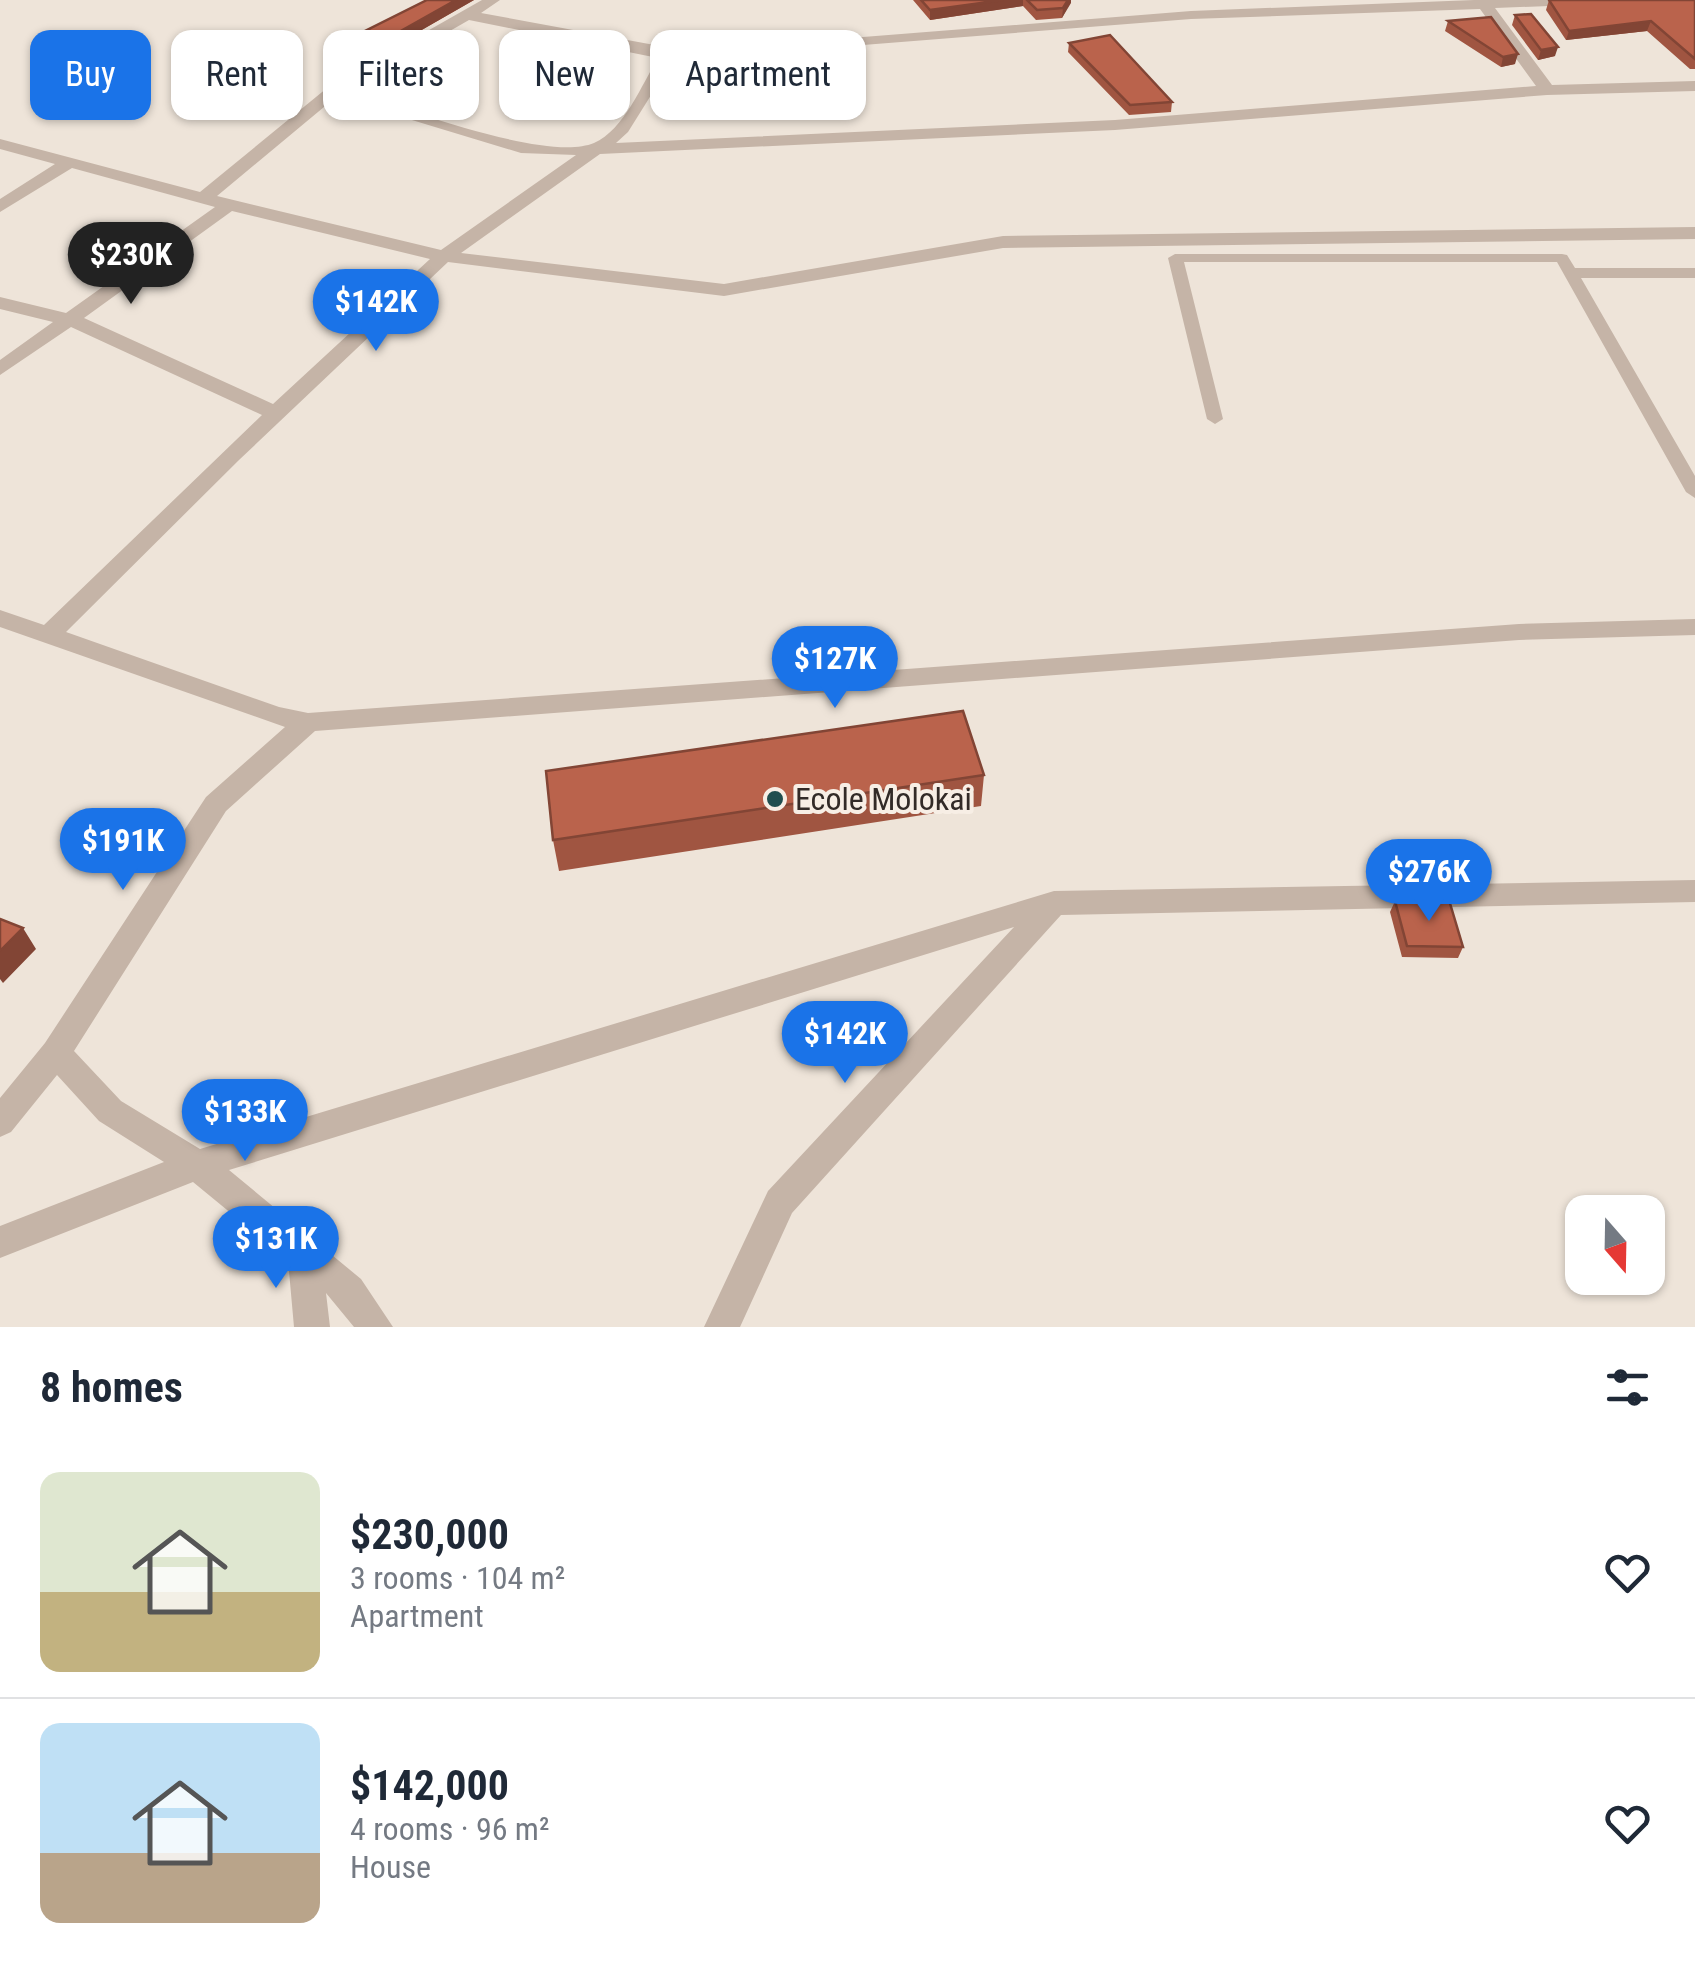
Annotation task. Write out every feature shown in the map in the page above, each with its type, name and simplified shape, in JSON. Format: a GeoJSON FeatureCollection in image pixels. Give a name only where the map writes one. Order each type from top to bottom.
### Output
{"type":"FeatureCollection","features":[{"type":"Feature","properties":{"kind":"street"},"geometry":{"type":"LineString","coordinates":[[442,30],[493,0]]}},
{"type":"Feature","properties":{"kind":"street"},"geometry":{"type":"LineString","coordinates":[[866,42],[1191,15],[1600,0]]}},
{"type":"Feature","properties":{"kind":"street"},"geometry":{"type":"LineString","coordinates":[[1483,2],[1547,90]]}},
{"type":"Feature","properties":{"kind":"street"},"geometry":{"type":"LineString","coordinates":[[469,15],[650,51]]}},
{"type":"Feature","properties":{"kind":"street"},"geometry":{"type":"LineString","coordinates":[[49,634],[444,256],[593,151],[626,123],[650,84]]}},
{"type":"Feature","properties":{"kind":"street"},"geometry":{"type":"LineString","coordinates":[[429,120],[521,148],[593,151],[1115,125],[1547,90],[1695,86]]}},
{"type":"Feature","properties":{"kind":"street"},"geometry":{"type":"LineString","coordinates":[[205,196],[323,100]]}},
{"type":"Feature","properties":{"kind":"street"},"geometry":{"type":"LineString","coordinates":[[0,144],[335,233],[444,256],[724,290],[1003,242],[1695,233]]}},
{"type":"Feature","properties":{"kind":"street"},"geometry":{"type":"LineString","coordinates":[[0,206],[66,164]]}},
{"type":"Feature","properties":{"kind":"street"},"geometry":{"type":"LineString","coordinates":[[0,369],[232,203]]}},
{"type":"Feature","properties":{"kind":"street"},"geometry":{"type":"LineString","coordinates":[[0,303],[71,320],[275,414]]}},
{"type":"Feature","properties":{"kind":"street"},"geometry":{"type":"LineString","coordinates":[[0,618],[276,716],[308,722],[1519,632],[1695,627]]}},
{"type":"Feature","properties":{"kind":"street"},"geometry":{"type":"LineString","coordinates":[[0,1122],[56,1053],[216,804],[308,722]]}},
{"type":"Feature","properties":{"kind":"street"},"geometry":{"type":"LineString","coordinates":[[0,1242],[196,1166],[1054,903],[1695,891]]}},
{"type":"Feature","properties":{"kind":"street"},"geometry":{"type":"LineString","coordinates":[[722,1327],[780,1202],[1054,903]]}},
{"type":"Feature","properties":{"kind":"street"},"geometry":{"type":"LineString","coordinates":[[56,1053],[110,1111],[196,1166],[304,1252],[349,1291],[375,1327]]}},
{"type":"Feature","properties":{"kind":"street"},"geometry":{"type":"LineString","coordinates":[[304,1252],[312,1327]]}},
{"type":"Feature","properties":{"kind":"lane"},"geometry":{"type":"LineString","coordinates":[[1215,418],[1175,258],[1562,258],[1695,492]]}},
{"type":"Feature","properties":{"kind":"lane"},"geometry":{"type":"LineString","coordinates":[[1570,274],[1695,273]]}},
{"type":"Feature","properties":{"kind":"building"},"geometry":{"type":"Polygon","coordinates":[[[427,0],[456,0],[402,30],[367,30],[427,0]]]}},
{"type":"Feature","properties":{"kind":"building"},"geometry":{"type":"Polygon","coordinates":[[[921,0],[1003,0],[930,10],[921,0]]]}},
{"type":"Feature","properties":{"kind":"building"},"geometry":{"type":"Polygon","coordinates":[[[1027,0],[1068,0],[1063,8],[1037,10],[1027,0]]]}},
{"type":"Feature","properties":{"kind":"building"},"geometry":{"type":"Polygon","coordinates":[[[1549,0],[1695,0],[1695,59],[1651,21],[1569,31],[1549,0]]]}},
{"type":"Feature","properties":{"kind":"building"},"geometry":{"type":"Polygon","coordinates":[[[1531,14],[1558,47],[1541,50],[1515,15],[1531,14]]]}},
{"type":"Feature","properties":{"kind":"building"},"geometry":{"type":"Polygon","coordinates":[[[1491,17],[1518,54],[1503,57],[1448,21],[1491,17]]]}},
{"type":"Feature","properties":{"kind":"building"},"geometry":{"type":"Polygon","coordinates":[[[1110,35],[1172,102],[1130,105],[1069,43],[1110,35]]]}},
{"type":"Feature","properties":{"kind":"building"},"geometry":{"type":"Polygon","coordinates":[[[963,711],[984,775],[553,840],[546,771],[963,711]]]}},
{"type":"Feature","properties":{"kind":"building"},"geometry":{"type":"Polygon","coordinates":[[[1449,900],[1463,947],[1407,946],[1395,901],[1449,900]]]}},
{"type":"Feature","properties":{"kind":"building"},"geometry":{"type":"Polygon","coordinates":[[[0,919],[23,928],[0,951],[0,919]]]}},
{"type":"Feature","properties":{"kind":"place","name":"Ecole Molokai"},"geometry":{"type":"Point","coordinates":[775,799]}}]}
